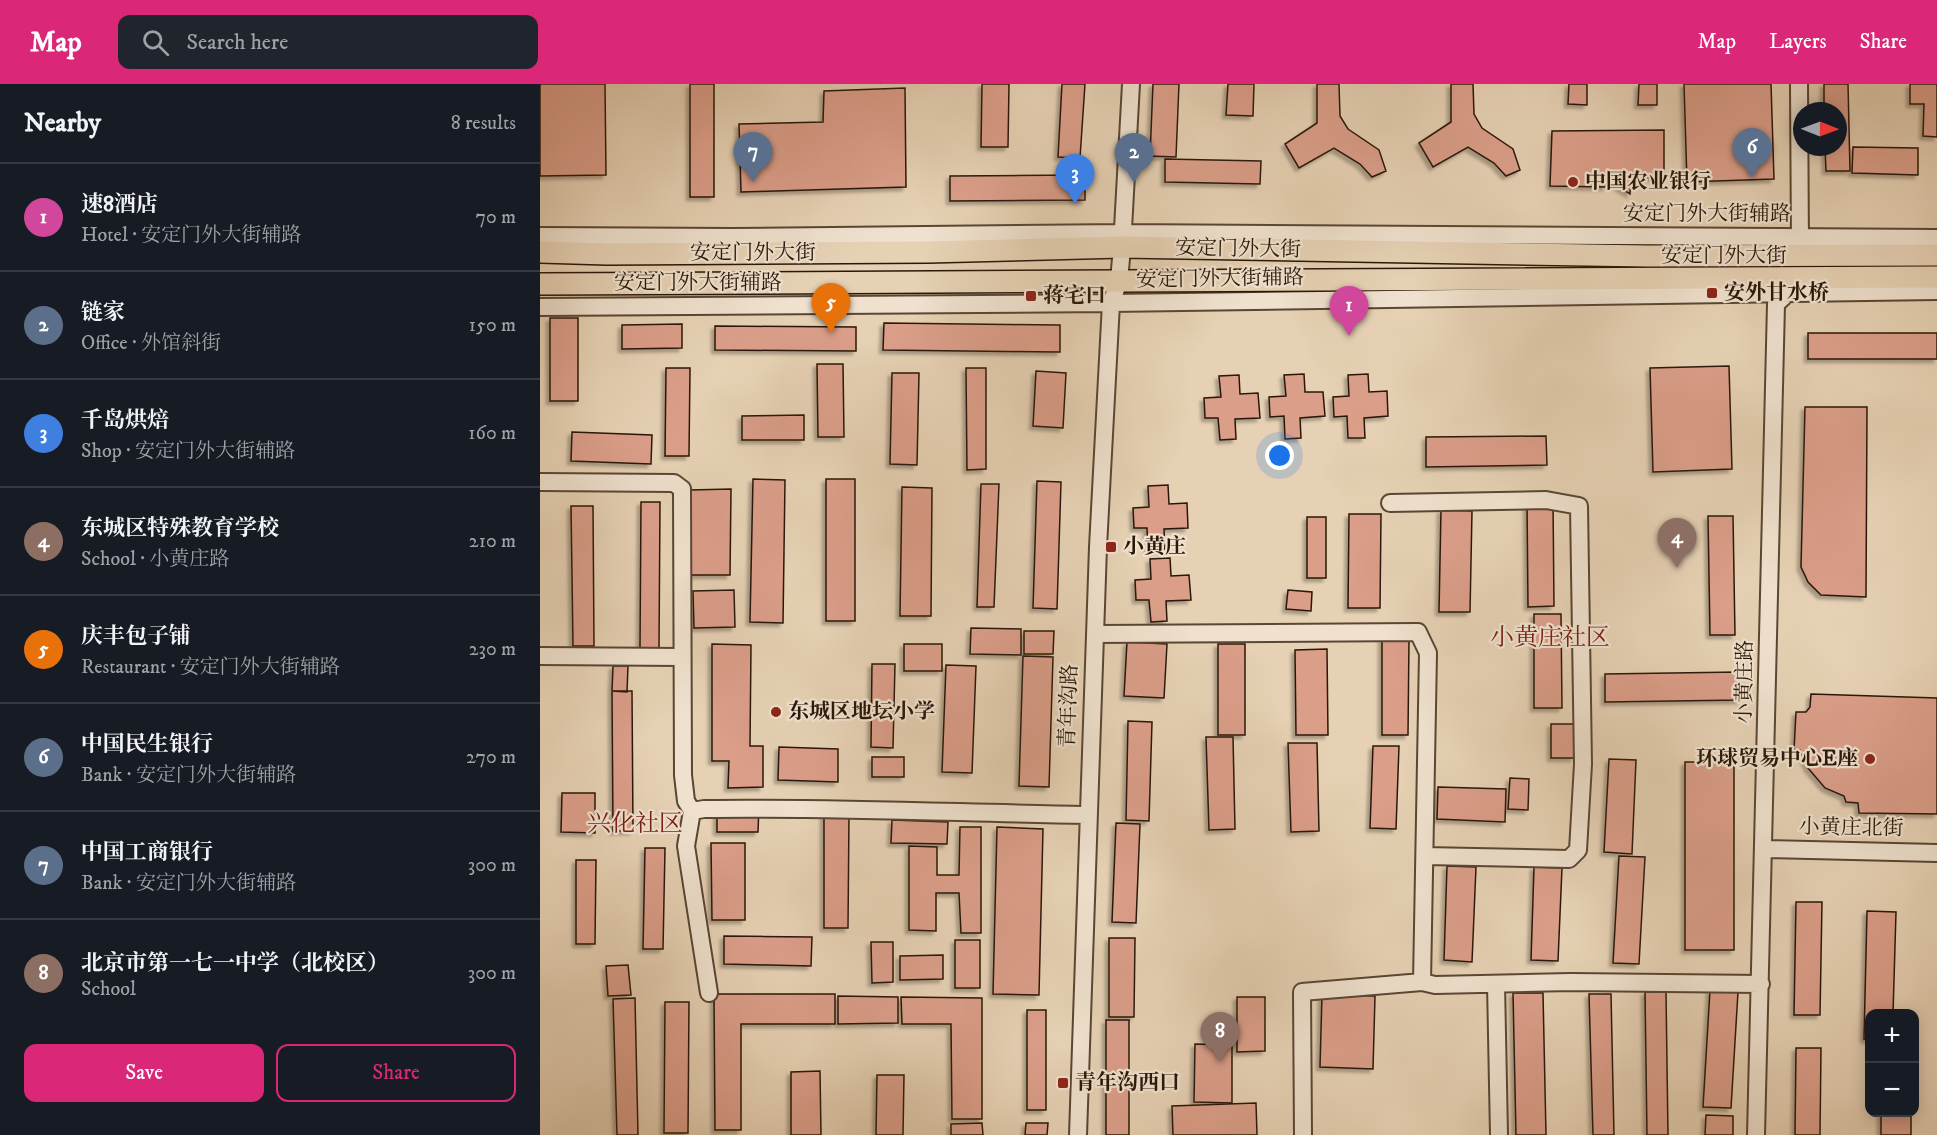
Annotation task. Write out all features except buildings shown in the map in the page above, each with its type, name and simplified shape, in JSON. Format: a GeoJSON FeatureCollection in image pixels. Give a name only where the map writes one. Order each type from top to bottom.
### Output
{"type":"FeatureCollection","features":[{"type":"Feature","properties":{"kind":"main road","name":"安定门外大街"},"geometry":{"type":"LineString","coordinates":[[540,252],[618,254],[928,252],[1123,240],[1636,256],[1800,247],[1937,255]]}},
{"type":"Feature","properties":{"kind":"main road","name":"安定门外大街"},"geometry":{"type":"LineString","coordinates":[[540,284],[1119,281],[1796,284],[1937,277]]}},
{"type":"Feature","properties":{"kind":"street","name":"青年沟路"},"geometry":{"type":"LineString","coordinates":[[1078,1135],[1095,634],[1111,303],[1119,281],[1123,240],[1131,84]]}},
{"type":"Feature","properties":{"kind":"street"},"geometry":{"type":"LineString","coordinates":[[1799,84],[1800,247]]}},
{"type":"Feature","properties":{"kind":"street"},"geometry":{"type":"LineString","coordinates":[[540,236],[1123,240]]}},
{"type":"Feature","properties":{"kind":"street","name":"安定门外大街辅路"},"geometry":{"type":"LineString","coordinates":[[1800,247],[1937,238]]}},
{"type":"Feature","properties":{"kind":"street"},"geometry":{"type":"LineString","coordinates":[[988,282],[1014,303]]}},
{"type":"Feature","properties":{"kind":"street","name":"安定门外大街辅路"},"geometry":{"type":"LineString","coordinates":[[540,307],[1111,303],[1796,284],[1937,291]]}},
{"type":"Feature","properties":{"kind":"street","name":"小黄庄路"},"geometry":{"type":"LineString","coordinates":[[1756,1135],[1776,304],[1796,284]]}},
{"type":"Feature","properties":{"kind":"street"},"geometry":{"type":"LineString","coordinates":[[540,482],[674,483],[682,489],[683,775],[686,801],[692,812],[686,846],[710,993]]}},
{"type":"Feature","properties":{"kind":"street"},"geometry":{"type":"LineString","coordinates":[[1390,503],[1546,500],[1579,506],[1584,764],[1578,850],[1569,859],[1425,856]]}},
{"type":"Feature","properties":{"kind":"street"},"geometry":{"type":"LineString","coordinates":[[1095,634],[1418,632],[1428,653],[1422,982]]}},
{"type":"Feature","properties":{"kind":"street"},"geometry":{"type":"LineString","coordinates":[[540,656],[682,657]]}},
{"type":"Feature","properties":{"kind":"street"},"geometry":{"type":"LineString","coordinates":[[692,812],[704,809],[816,807],[872,811],[1088,815]]}},
{"type":"Feature","properties":{"kind":"street","name":"小黄庄北街"},"geometry":{"type":"LineString","coordinates":[[1764,849],[1937,853]]}},
{"type":"Feature","properties":{"kind":"street"},"geometry":{"type":"LineString","coordinates":[[1303,1135],[1302,992],[1422,982],[1435,985],[1571,982],[1761,984]]}},
{"type":"Feature","properties":{"kind":"street"},"geometry":{"type":"LineString","coordinates":[[1496,984],[1499,1135]]}},
{"type":"Feature","properties":{"kind":"place","name":"中国民生银行"},"geometry":{"type":"Point","coordinates":[1752,178]}},
{"type":"Feature","properties":{"kind":"place","name":"中国工商银行"},"geometry":{"type":"Point","coordinates":[753,182]}},
{"type":"Feature","properties":{"kind":"place","name":"中国农业银行"},"geometry":{"type":"Point","coordinates":[1573,182]}},
{"type":"Feature","properties":{"kind":"place","name":"链家"},"geometry":{"type":"Point","coordinates":[1134,183]}},
{"type":"Feature","properties":{"kind":"place","name":"千岛烘焙"},"geometry":{"type":"Point","coordinates":[1075,204]}},
{"type":"Feature","properties":{"kind":"place","name":"安外甘水桥"},"geometry":{"type":"Point","coordinates":[1712,293]}},
{"type":"Feature","properties":{"kind":"place","name":"蒋宅口"},"geometry":{"type":"Point","coordinates":[1031,296]}},
{"type":"Feature","properties":{"kind":"place","name":"庆丰包子铺"},"geometry":{"type":"Point","coordinates":[831,333]}},
{"type":"Feature","properties":{"kind":"place","name":"速8酒店"},"geometry":{"type":"Point","coordinates":[1349,336]}},
{"type":"Feature","properties":{"kind":"place","name":"小黄庄"},"geometry":{"type":"Point","coordinates":[1111,547]}},
{"type":"Feature","properties":{"kind":"place","name":"东城区特殊教育学校"},"geometry":{"type":"Point","coordinates":[1677,568]}},
{"type":"Feature","properties":{"kind":"place","name":"东城区地坛小学"},"geometry":{"type":"Point","coordinates":[776,712]}},
{"type":"Feature","properties":{"kind":"place","name":"环球贸易中心E座"},"geometry":{"type":"Point","coordinates":[1870,759]}},
{"type":"Feature","properties":{"kind":"place","name":"北京市第一七一中学（北校区）"},"geometry":{"type":"Point","coordinates":[1220,1062]}},
{"type":"Feature","properties":{"kind":"place","name":"青年沟西口"},"geometry":{"type":"Point","coordinates":[1063,1083]}},
{"type":"Feature","properties":{"kind":"district","name":"小黄庄社区"},"geometry":{"type":"Point","coordinates":[1550,638]}},
{"type":"Feature","properties":{"kind":"district","name":"兴化社区"},"geometry":{"type":"Point","coordinates":[635,824]}}]}
